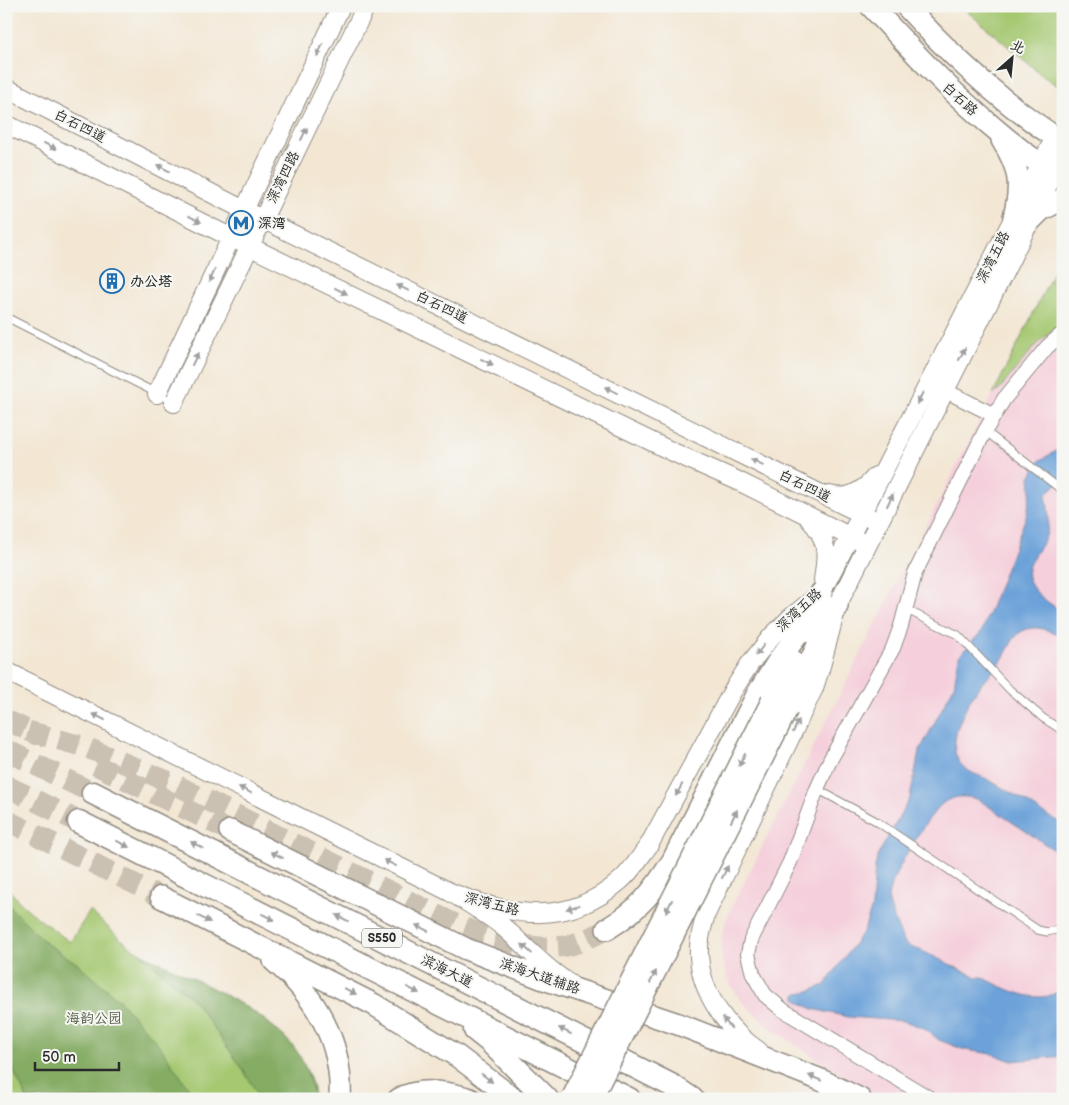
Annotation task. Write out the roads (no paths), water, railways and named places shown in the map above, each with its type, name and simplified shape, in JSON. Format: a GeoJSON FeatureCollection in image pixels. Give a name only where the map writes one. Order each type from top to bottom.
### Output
{"type":"FeatureCollection","features":[{"type":"Feature","properties":{"kind":"highway","name":"滨海大道"},"geometry":{"type":"LineString","coordinates":[[92,793],[671,1085],[692,1099]]}},
{"type":"Feature","properties":{"kind":"highway","name":"S550"},"geometry":{"type":"LineString","coordinates":[[79,822],[629,1099]]}},
{"type":"Feature","properties":{"kind":"highway"},"geometry":{"type":"LineString","coordinates":[[441,1003],[490,1042],[546,1099]]}},
{"type":"Feature","properties":{"kind":"main road","name":"白石路"},"geometry":{"type":"LineString","coordinates":[[871,6],[942,83],[1021,152],[1056,158]]}},
{"type":"Feature","properties":{"kind":"main road","name":"白石路"},"geometry":{"type":"LineString","coordinates":[[906,6],[962,64],[1016,110],[1056,158]]}},
{"type":"Feature","properties":{"kind":"main road"},"geometry":{"type":"LineString","coordinates":[[995,129],[1009,151],[1018,175],[1020,220],[1063,199]]}},
{"type":"Feature","properties":{"kind":"main road"},"geometry":{"type":"LineString","coordinates":[[607,929],[633,912],[644,902],[658,884],[673,860],[758,693],[780,658],[809,620],[829,600]]}},
{"type":"Feature","properties":{"kind":"main road"},"geometry":{"type":"LineString","coordinates":[[591,1099],[829,600]]}},
{"type":"Feature","properties":{"kind":"main road"},"geometry":{"type":"LineString","coordinates":[[572,1099],[780,705],[809,620]]}},
{"type":"Feature","properties":{"kind":"main road","name":"滨海大道辅路"},"geometry":{"type":"LineString","coordinates":[[230,832],[466,949],[500,963],[678,1024],[821,1080],[860,1099]]}},
{"type":"Feature","properties":{"kind":"main road"},"geometry":{"type":"LineString","coordinates":[[161,897],[351,992],[457,1056],[514,1099]]}},
{"type":"Feature","properties":{"kind":"main road"},"geometry":{"type":"LineString","coordinates":[[242,937],[286,971],[321,1015],[339,1064],[340,1099]]}},
{"type":"Feature","properties":{"kind":"main road"},"geometry":{"type":"LineString","coordinates":[[399,1099],[418,1092],[455,1094],[470,1099]]}},
{"type":"Feature","properties":{"kind":"street","name":"深湾四路"},"geometry":{"type":"LineString","coordinates":[[157,394],[341,6]]}},
{"type":"Feature","properties":{"kind":"street","name":"深湾四路"},"geometry":{"type":"LineString","coordinates":[[174,403],[366,6]]}},
{"type":"Feature","properties":{"kind":"street","name":"白石四道"},"geometry":{"type":"LineString","coordinates":[[6,88],[244,210],[879,523]]}},
{"type":"Feature","properties":{"kind":"street","name":"白石四道"},"geometry":{"type":"LineString","coordinates":[[6,124],[250,247],[675,453],[736,480],[867,546]]}},
{"type":"Feature","properties":{"kind":"street","name":"深湾五路"},"geometry":{"type":"LineString","coordinates":[[779,1063],[745,1042],[719,1012],[702,975],[699,957],[700,940],[706,914],[814,688],[829,600],[850,537],[888,462],[1020,220],[1056,158]]}},
{"type":"Feature","properties":{"kind":"street","name":"深湾五路"},"geometry":{"type":"LineString","coordinates":[[450,892],[482,905],[499,909],[537,914],[561,911],[582,904],[604,893],[621,880],[636,864],[649,845],[732,692],[749,665],[771,637],[790,618],[829,600],[867,546],[944,390],[1020,220]]}},
{"type":"Feature","properties":{"kind":"street"},"geometry":{"type":"LineString","coordinates":[[931,1099],[783,1010],[765,994],[753,974],[749,963],[749,947],[790,862],[817,788],[841,738],[893,648],[918,567],[985,431],[1004,399],[1047,347],[1063,333]]}},
{"type":"Feature","properties":{"kind":"street"},"geometry":{"type":"LineString","coordinates":[[944,390],[994,415]]}},
{"type":"Feature","properties":{"kind":"street"},"geometry":{"type":"LineString","coordinates":[[816,491],[834,496],[850,496],[861,491],[870,483],[888,462]]}},
{"type":"Feature","properties":{"kind":"street"},"geometry":{"type":"LineString","coordinates":[[802,513],[816,526],[825,541],[829,600]]}},
{"type":"Feature","properties":{"kind":"street"},"geometry":{"type":"LineString","coordinates":[[6,671],[450,892],[478,908],[503,927],[544,965],[579,990]]}},
{"type":"Feature","properties":{"kind":"lane"},"geometry":{"type":"LineString","coordinates":[[6,317],[174,403]]}},
{"type":"Feature","properties":{"kind":"lane"},"geometry":{"type":"LineString","coordinates":[[985,431],[1063,491]]}},
{"type":"Feature","properties":{"kind":"lane"},"geometry":{"type":"LineString","coordinates":[[905,609],[958,636],[1010,690],[1060,729]]}},
{"type":"Feature","properties":{"kind":"lane"},"geometry":{"type":"LineString","coordinates":[[817,788],[876,821],[1038,930],[1047,932],[1063,928]]}},
{"type":"Feature","properties":{"kind":"water"},"geometry":{"type":"Polygon","coordinates":[[[1063,447],[1063,478],[1046,494],[1049,515],[1048,531],[1030,563],[1028,579],[1036,592],[1063,612],[1063,638],[1037,628],[1027,629],[1017,635],[997,667],[979,687],[964,711],[957,731],[955,750],[959,762],[967,770],[987,779],[1046,815],[1063,823],[1063,856],[979,800],[958,797],[946,801],[930,818],[903,861],[890,888],[888,897],[898,928],[908,946],[1023,995],[1046,997],[1055,993],[1063,986],[1063,1056],[1012,1061],[993,1054],[965,1050],[939,1040],[924,1028],[904,1021],[848,1017],[813,1009],[799,1002],[796,999],[796,995],[825,985],[864,930],[872,907],[875,867],[878,855],[910,798],[919,752],[954,686],[959,656],[982,631],[1027,514],[1031,489],[1030,477],[1039,461],[1063,447]]]}},
{"type":"Feature","properties":{"kind":"tunnel"},"geometry":{"type":"LineString","coordinates":[[6,720],[40,736]]}},
{"type":"Feature","properties":{"kind":"tunnel"},"geometry":{"type":"LineString","coordinates":[[28,731],[85,747],[170,782],[457,925],[481,934],[518,944],[557,947],[576,943],[607,929]]}},
{"type":"Feature","properties":{"kind":"tunnel"},"geometry":{"type":"LineString","coordinates":[[6,750],[93,793]]}},
{"type":"Feature","properties":{"kind":"tunnel"},"geometry":{"type":"LineString","coordinates":[[96,765],[230,831]]}},
{"type":"Feature","properties":{"kind":"tunnel"},"geometry":{"type":"LineString","coordinates":[[6,786],[79,822]]}},
{"type":"Feature","properties":{"kind":"tunnel"},"geometry":{"type":"LineString","coordinates":[[6,820],[161,897]]}},
{"type":"Feature","properties":{"kind":"place","name":"深湾"},"geometry":{"type":"Point","coordinates":[241,223]}},
{"type":"Feature","properties":{"kind":"place","name":"办公塔"},"geometry":{"type":"Point","coordinates":[112,281]}},
{"type":"Feature","properties":{"kind":"park label","name":"海韵公园"},"geometry":{"type":"Point","coordinates":[94,1018]}}]}
